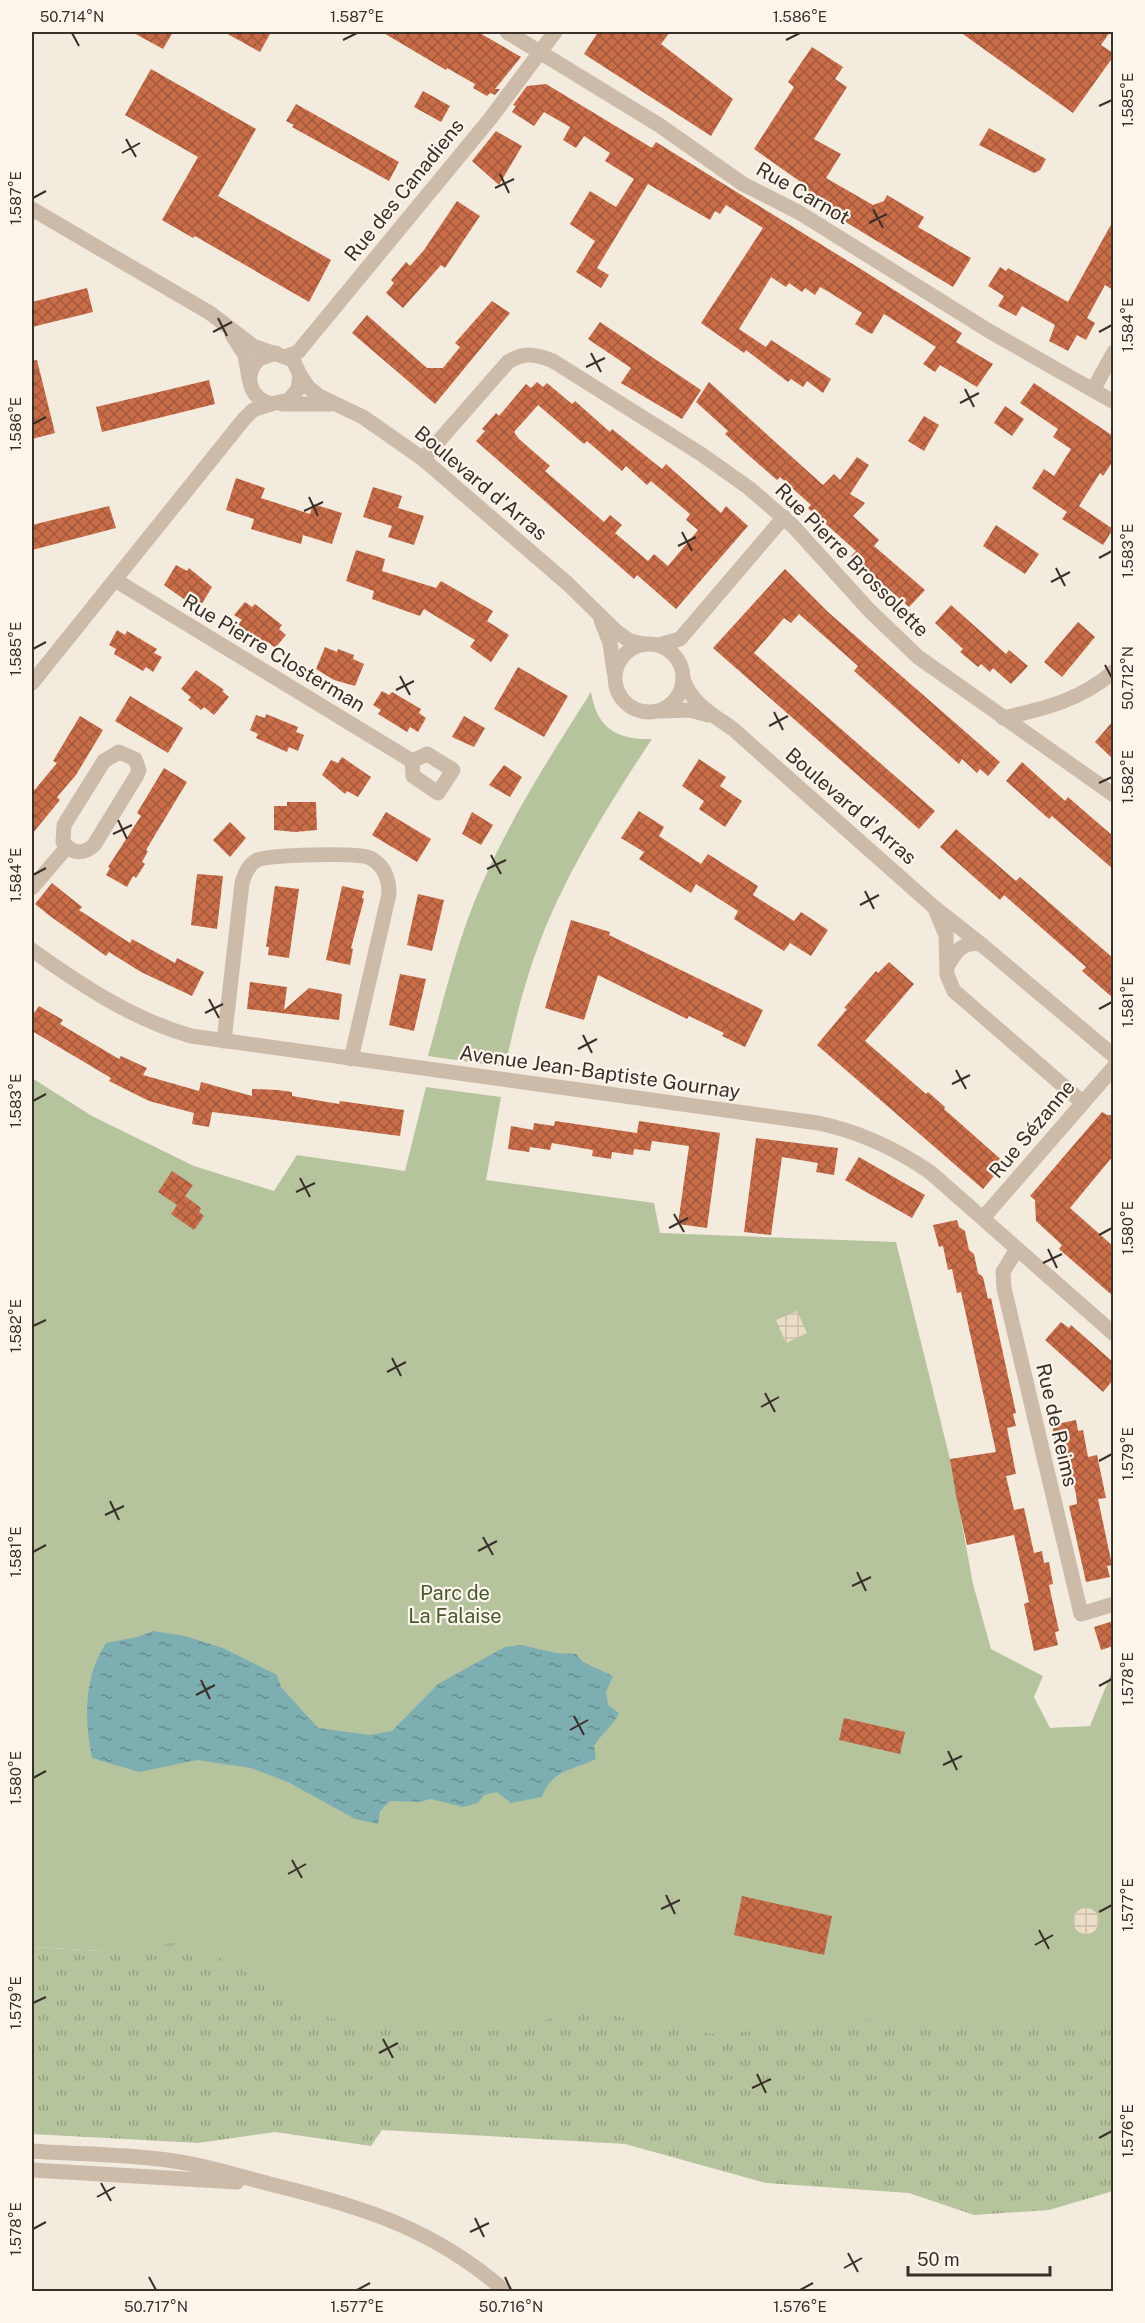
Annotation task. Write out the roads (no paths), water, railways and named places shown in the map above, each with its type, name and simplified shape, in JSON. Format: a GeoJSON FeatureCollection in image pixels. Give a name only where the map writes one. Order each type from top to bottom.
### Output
{"type":"FeatureCollection","features":[{"type":"Feature","properties":{"kind":"street","name":"Rue Carnot"},"geometry":{"type":"LineString","coordinates":[[507,32],[654,122],[752,189],[800,213],[966,317],[1113,402]]}},
{"type":"Feature","properties":{"kind":"street","name":"Rue des Canadiens"},"geometry":{"type":"LineString","coordinates":[[287,354],[490,119],[555,32]]}},
{"type":"Feature","properties":{"kind":"street"},"geometry":{"type":"LineString","coordinates":[[32,209],[224,322],[253,346],[287,354],[300,372],[297,393],[289,400],[253,410],[32,683]]}},
{"type":"Feature","properties":{"kind":"street"},"geometry":{"type":"LineString","coordinates":[[224,322],[243,351],[251,386],[261,400],[275,404]]}},
{"type":"Feature","properties":{"kind":"street"},"geometry":{"type":"LineString","coordinates":[[1093,390],[1113,352]]}},
{"type":"Feature","properties":{"kind":"street"},"geometry":{"type":"LineString","coordinates":[[253,410],[251,370],[257,361],[266,355],[287,354]]}},
{"type":"Feature","properties":{"kind":"street","name":"Rue Pierre Brossolette"},"geometry":{"type":"LineString","coordinates":[[423,459],[508,362],[516,356],[540,356],[566,368],[749,488],[784,517],[898,639],[918,657],[1113,795]]}},
{"type":"Feature","properties":{"kind":"street","name":"Boulevard d'Arras"},"geometry":{"type":"LineString","coordinates":[[300,372],[312,390],[369,421],[423,459],[591,605],[626,639],[652,645]]}},
{"type":"Feature","properties":{"kind":"street","name":"Boulevard d'Arras"},"geometry":{"type":"LineString","coordinates":[[275,404],[336,404]]}},
{"type":"Feature","properties":{"kind":"street"},"geometry":{"type":"LineString","coordinates":[[680,639],[679,662],[683,679],[677,697],[658,711],[645,712],[628,705],[618,690],[615,677],[618,664],[626,653],[680,639],[784,517]]}},
{"type":"Feature","properties":{"kind":"street","name":"Rue Pierre Closterman"},"geometry":{"type":"LineString","coordinates":[[115,580],[412,761]]}},
{"type":"Feature","properties":{"kind":"street","name":"Boulevard d'Arras"},"geometry":{"type":"LineString","coordinates":[[591,605],[610,643],[615,677]]}},
{"type":"Feature","properties":{"kind":"street"},"geometry":{"type":"LineString","coordinates":[[652,645],[670,651],[679,662]]}},
{"type":"Feature","properties":{"kind":"street"},"geometry":{"type":"LineString","coordinates":[[1003,718],[1071,699],[1091,689],[1113,671]]}},
{"type":"Feature","properties":{"kind":"street","name":"Boulevard d'Arras"},"geometry":{"type":"LineString","coordinates":[[683,679],[692,696],[711,715],[733,729],[935,908],[1113,1056]]}},
{"type":"Feature","properties":{"kind":"street","name":"Boulevard d'Arras"},"geometry":{"type":"LineString","coordinates":[[658,711],[690,710],[711,715]]}},
{"type":"Feature","properties":{"kind":"street"},"geometry":{"type":"LineString","coordinates":[[113,753],[130,755],[137,764],[137,775],[94,845],[78,852],[67,847],[62,837],[64,825],[105,761],[113,753]]}},
{"type":"Feature","properties":{"kind":"street"},"geometry":{"type":"LineString","coordinates":[[32,888],[67,847]]}},
{"type":"Feature","properties":{"kind":"street"},"geometry":{"type":"LineString","coordinates":[[224,1041],[242,883],[248,869],[257,861],[275,856],[363,856],[381,868],[388,880],[389,894],[351,1059]]}},
{"type":"Feature","properties":{"kind":"street"},"geometry":{"type":"LineString","coordinates":[[935,908],[945,930],[948,980],[954,991],[1082,1102]]}},
{"type":"Feature","properties":{"kind":"street"},"geometry":{"type":"LineString","coordinates":[[948,965],[964,946],[976,943],[982,945]]}},
{"type":"Feature","properties":{"kind":"street","name":"Avenue Jean-Baptiste Gournay"},"geometry":{"type":"LineString","coordinates":[[32,950],[86,987],[146,1019],[181,1033],[224,1041],[830,1125],[866,1138],[911,1160],[983,1218],[1113,1334]]}},
{"type":"Feature","properties":{"kind":"street","name":"Rue Sézanne"},"geometry":{"type":"LineString","coordinates":[[983,1218],[1113,1067]]}},
{"type":"Feature","properties":{"kind":"street","name":"Rue de Reims"},"geometry":{"type":"LineString","coordinates":[[1017,1249],[1003,1272],[1004,1288],[1081,1614],[1113,1604]]}},
{"type":"Feature","properties":{"kind":"street"},"geometry":{"type":"LineString","coordinates":[[32,2151],[190,2163],[341,2201],[394,2220],[454,2253],[506,2292]]}},
{"type":"Feature","properties":{"kind":"street"},"geometry":{"type":"LineString","coordinates":[[32,2170],[276,2185]]}},
{"type":"Feature","properties":{"kind":"water"},"geometry":{"type":"Polygon","coordinates":[[[153,1631],[185,1636],[223,1648],[277,1675],[281,1687],[318,1728],[370,1735],[392,1731],[438,1684],[505,1647],[521,1645],[557,1653],[576,1654],[583,1662],[613,1676],[606,1692],[608,1705],[619,1713],[594,1746],[596,1759],[557,1776],[546,1788],[542,1797],[511,1803],[497,1792],[484,1795],[478,1803],[463,1807],[431,1799],[419,1802],[390,1801],[380,1811],[378,1824],[355,1819],[288,1782],[251,1768],[197,1760],[139,1772],[92,1758],[87,1713],[88,1698],[93,1669],[99,1656],[106,1643],[137,1637],[153,1631]]]}},
{"type":"Feature","properties":{"kind":"park label","name":"Parc de La Falaise"},"geometry":{"type":"Point","coordinates":[455,1604]}}]}
